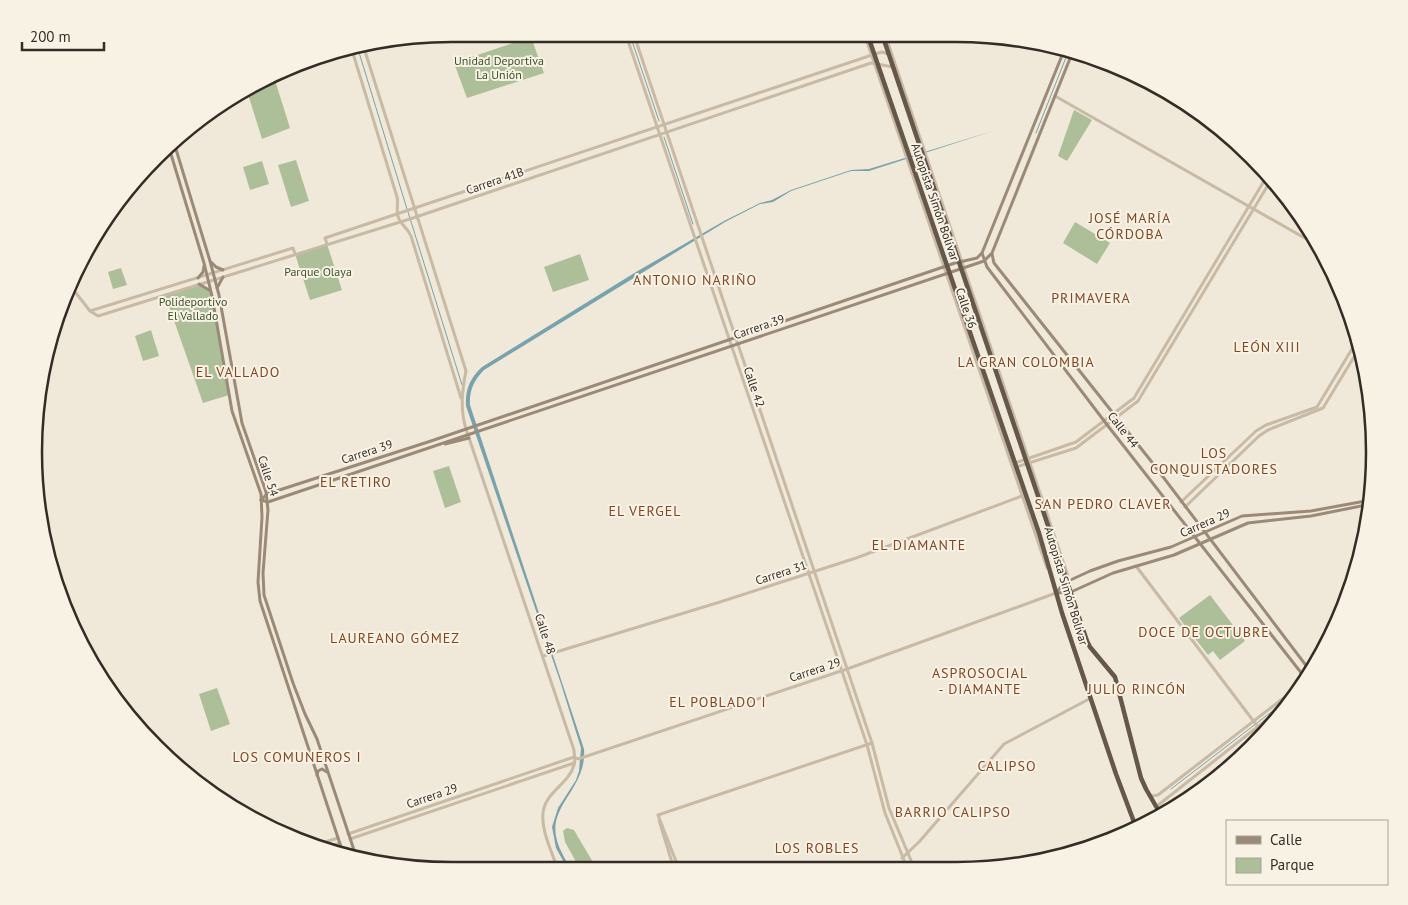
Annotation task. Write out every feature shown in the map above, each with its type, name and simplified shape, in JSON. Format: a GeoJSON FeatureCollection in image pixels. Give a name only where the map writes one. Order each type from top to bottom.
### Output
{"type":"FeatureCollection","features":[{"type":"Feature","properties":{"kind":"highway","name":"Autopista Simón Bolívar"},"geometry":{"type":"LineString","coordinates":[[869,42],[955,296],[1051,568],[1056,593],[1134,821]]}},
{"type":"Feature","properties":{"kind":"highway","name":"Autopista Simón Bolívar"},"geometry":{"type":"LineString","coordinates":[[885,42],[923,149],[1014,426],[1028,460],[1060,565],[1068,581],[1090,647],[1111,671],[1117,683],[1144,785],[1158,809]]}},
{"type":"Feature","properties":{"kind":"highway"},"geometry":{"type":"LineString","coordinates":[[1014,426],[1019,429]]}},
{"type":"Feature","properties":{"kind":"main road"},"geometry":{"type":"LineString","coordinates":[[984,261],[982,253],[1062,56]]}},
{"type":"Feature","properties":{"kind":"main road","name":"Carrera 39"},"geometry":{"type":"LineString","coordinates":[[268,502],[469,436],[731,345],[984,261],[992,253],[1070,59]]}},
{"type":"Feature","properties":{"kind":"main road"},"geometry":{"type":"LineString","coordinates":[[1030,135],[1030,139],[1034,141],[1038,138]]}},
{"type":"Feature","properties":{"kind":"main road"},"geometry":{"type":"LineString","coordinates":[[1026,146],[1030,146],[1034,150]]}},
{"type":"Feature","properties":{"kind":"main road","name":"Calle 54"},"geometry":{"type":"LineString","coordinates":[[176,150],[219,295],[242,423],[265,487],[268,502],[263,578],[264,595],[296,690],[322,754],[354,851]]}},
{"type":"Feature","properties":{"kind":"main road","name":"Calle 54"},"geometry":{"type":"LineString","coordinates":[[171,155],[207,275],[232,411],[262,500],[258,572],[259,593],[341,847]]}},
{"type":"Feature","properties":{"kind":"main road"},"geometry":{"type":"LineString","coordinates":[[996,219],[1002,220],[1004,224]]}},
{"type":"Feature","properties":{"kind":"main road","name":"Carrera 39"},"geometry":{"type":"LineString","coordinates":[[266,494],[374,460],[945,267],[977,258],[982,253]]}},
{"type":"Feature","properties":{"kind":"main road","name":"Calle 44"},"geometry":{"type":"LineString","coordinates":[[992,253],[994,263],[1185,506],[1306,665]]}},
{"type":"Feature","properties":{"kind":"main road"},"geometry":{"type":"LineString","coordinates":[[210,261],[216,267],[223,270]]}},
{"type":"Feature","properties":{"kind":"main road","name":"Calle 44"},"geometry":{"type":"LineString","coordinates":[[984,261],[1106,423],[1301,673]]}},
{"type":"Feature","properties":{"kind":"main road"},"geometry":{"type":"LineString","coordinates":[[198,278],[203,272],[204,263]]}},
{"type":"Feature","properties":{"kind":"main road"},"geometry":{"type":"LineString","coordinates":[[217,289],[223,277]]}},
{"type":"Feature","properties":{"kind":"main road"},"geometry":{"type":"LineString","coordinates":[[199,284],[205,286],[211,294],[219,295]]}},
{"type":"Feature","properties":{"kind":"main road"},"geometry":{"type":"LineString","coordinates":[[383,457],[381,462],[385,463]]}},
{"type":"Feature","properties":{"kind":"main road"},"geometry":{"type":"LineString","coordinates":[[374,460],[378,463],[375,466]]}},
{"type":"Feature","properties":{"kind":"main road"},"geometry":{"type":"LineString","coordinates":[[324,476],[322,480],[326,483]]}},
{"type":"Feature","properties":{"kind":"main road"},"geometry":{"type":"LineString","coordinates":[[313,479],[317,482],[315,486]]}},
{"type":"Feature","properties":{"kind":"main road"},"geometry":{"type":"LineString","coordinates":[[265,487],[269,491],[274,492]]}},
{"type":"Feature","properties":{"kind":"main road"},"geometry":{"type":"LineString","coordinates":[[266,494],[262,500],[268,502]]}},
{"type":"Feature","properties":{"kind":"main road"},"geometry":{"type":"LineString","coordinates":[[268,510],[269,505],[275,500]]}},
{"type":"Feature","properties":{"kind":"main road","name":"Carrera 29"},"geometry":{"type":"LineString","coordinates":[[1056,593],[1068,581],[1102,567],[1164,549],[1243,516],[1311,511],[1362,502]]}},
{"type":"Feature","properties":{"kind":"main road","name":"Carrera 29"},"geometry":{"type":"LineString","coordinates":[[1056,593],[1071,592],[1113,573],[1158,560],[1202,544],[1255,521],[1311,516],[1362,506]]}},
{"type":"Feature","properties":{"kind":"main road"},"geometry":{"type":"LineString","coordinates":[[311,758],[319,762],[322,754]]}},
{"type":"Feature","properties":{"kind":"main road"},"geometry":{"type":"LineString","coordinates":[[317,776],[318,772],[322,769],[327,772]]}},
{"type":"Feature","properties":{"kind":"street","name":"Calle 42"},"geometry":{"type":"LineString","coordinates":[[628,42],[866,745],[885,813],[904,862]]}},
{"type":"Feature","properties":{"kind":"street","name":"Calle 42"},"geometry":{"type":"LineString","coordinates":[[636,42],[872,743],[889,808],[912,862]]}},
{"type":"Feature","properties":{"kind":"street"},"geometry":{"type":"LineString","coordinates":[[886,42],[894,67]]}},
{"type":"Feature","properties":{"kind":"street","name":"Calle 48"},"geometry":{"type":"LineString","coordinates":[[365,52],[412,210],[466,371],[462,413],[577,758]]}},
{"type":"Feature","properties":{"kind":"street","name":"Carrera 41B"},"geometry":{"type":"LineString","coordinates":[[327,244],[325,238],[402,214],[882,52],[888,54]]}},
{"type":"Feature","properties":{"kind":"street","name":"Calle 48"},"geometry":{"type":"LineString","coordinates":[[353,54],[397,197],[397,215],[400,222],[407,227],[411,236],[462,398]]}},
{"type":"Feature","properties":{"kind":"street","name":"Carrera 41B"},"geometry":{"type":"LineString","coordinates":[[90,311],[98,316],[400,222],[876,63]]}},
{"type":"Feature","properties":{"kind":"street"},"geometry":{"type":"LineString","coordinates":[[876,63],[894,67]]}},
{"type":"Feature","properties":{"kind":"street"},"geometry":{"type":"LineString","coordinates":[[1055,96],[1304,238]]}},
{"type":"Feature","properties":{"kind":"street"},"geometry":{"type":"LineString","coordinates":[[1031,515],[1022,496],[1014,465],[1076,442],[1106,423],[1134,398],[1264,182]]}},
{"type":"Feature","properties":{"kind":"street"},"geometry":{"type":"LineString","coordinates":[[1114,416],[1138,402],[1267,186]]}},
{"type":"Feature","properties":{"kind":"street"},"geometry":{"type":"LineString","coordinates":[[76,293],[90,311],[293,248],[295,254]]}},
{"type":"Feature","properties":{"kind":"street"},"geometry":{"type":"LineString","coordinates":[[958,254],[970,259]]}},
{"type":"Feature","properties":{"kind":"street","name":"Calle 36"},"geometry":{"type":"LineString","coordinates":[[962,268],[1019,429],[1028,460]]}},
{"type":"Feature","properties":{"kind":"street"},"geometry":{"type":"LineString","coordinates":[[1181,502],[1256,431],[1266,425],[1317,407],[1352,348]]}},
{"type":"Feature","properties":{"kind":"street","name":"Carrera 29"},"geometry":{"type":"LineString","coordinates":[[1185,506],[1268,430],[1323,408],[1354,356]]}},
{"type":"Feature","properties":{"kind":"street"},"geometry":{"type":"LineString","coordinates":[[1266,425],[1265,428],[1268,430]]}},
{"type":"Feature","properties":{"kind":"street"},"geometry":{"type":"LineString","coordinates":[[1256,431],[1260,432],[1260,436]]}},
{"type":"Feature","properties":{"kind":"street","name":"Carrera 31"},"geometry":{"type":"LineString","coordinates":[[544,655],[815,571],[1022,496]]}},
{"type":"Feature","properties":{"kind":"street"},"geometry":{"type":"LineString","coordinates":[[1186,498],[1186,501],[1190,502]]}},
{"type":"Feature","properties":{"kind":"street"},"geometry":{"type":"LineString","coordinates":[[1136,566],[1258,726]]}},
{"type":"Feature","properties":{"kind":"street","name":"Carrera 29"},"geometry":{"type":"LineString","coordinates":[[349,836],[847,669],[1056,593]]}},
{"type":"Feature","properties":{"kind":"street"},"geometry":{"type":"LineString","coordinates":[[902,858],[908,854],[1004,744],[1091,698]]}},
{"type":"Feature","properties":{"kind":"street"},"geometry":{"type":"LineString","coordinates":[[1148,793],[1153,796],[1158,795],[1284,698]]}},
{"type":"Feature","properties":{"kind":"street"},"geometry":{"type":"LineString","coordinates":[[1156,806],[1268,719]]}},
{"type":"Feature","properties":{"kind":"street"},"geometry":{"type":"LineString","coordinates":[[658,817],[872,743]]}},
{"type":"Feature","properties":{"kind":"street"},"geometry":{"type":"LineString","coordinates":[[556,862],[544,826],[544,808],[547,799],[572,770],[577,758]]}},
{"type":"Feature","properties":{"kind":"street","name":"Carrera 29"},"geometry":{"type":"LineString","coordinates":[[349,836],[575,763]]}},
{"type":"Feature","properties":{"kind":"street"},"geometry":{"type":"LineString","coordinates":[[658,817],[672,862]]}},
{"type":"Feature","properties":{"kind":"street"},"geometry":{"type":"LineString","coordinates":[[658,817],[675,862]]}},
{"type":"Feature","properties":{"kind":"street"},"geometry":{"type":"LineString","coordinates":[[327,843],[339,841]]}},
{"type":"Feature","properties":{"kind":"street"},"geometry":{"type":"LineString","coordinates":[[332,844],[339,841]]}},
{"type":"Feature","properties":{"kind":"green space","name":"Unidad Deportiva La Unión"},"geometry":{"type":"Polygon","coordinates":[[[516,42],[533,42],[544,73],[467,98],[454,63],[516,42]]]}},
{"type":"Feature","properties":{"kind":"green space"},"geometry":{"type":"Polygon","coordinates":[[[276,83],[290,128],[262,139],[249,96],[276,83]]]}},
{"type":"Feature","properties":{"kind":"green space"},"geometry":{"type":"Polygon","coordinates":[[[1074,110],[1092,120],[1067,161],[1058,156],[1074,110]]]}},
{"type":"Feature","properties":{"kind":"green space"},"geometry":{"type":"Polygon","coordinates":[[[296,160],[309,201],[291,207],[278,165],[296,160]]]}},
{"type":"Feature","properties":{"kind":"green space"},"geometry":{"type":"Polygon","coordinates":[[[262,161],[269,184],[250,190],[243,167],[262,161]]]}},
{"type":"Feature","properties":{"kind":"green space"},"geometry":{"type":"Polygon","coordinates":[[[1075,222],[1110,243],[1097,264],[1063,243],[1075,222]]]}},
{"type":"Feature","properties":{"kind":"green space","name":"Parque Olaya"},"geometry":{"type":"Polygon","coordinates":[[[327,244],[342,290],[310,300],[295,254],[327,244]]]}},
{"type":"Feature","properties":{"kind":"green space"},"geometry":{"type":"Polygon","coordinates":[[[580,254],[589,280],[553,292],[544,267],[580,254]]]}},
{"type":"Feature","properties":{"kind":"green space"},"geometry":{"type":"Polygon","coordinates":[[[121,268],[127,285],[113,289],[108,272],[121,268]]]}},
{"type":"Feature","properties":{"kind":"green space","name":"Polideportivo El Vallado"},"geometry":{"type":"Polygon","coordinates":[[[199,284],[211,292],[229,395],[203,403],[165,295],[199,284]]]}},
{"type":"Feature","properties":{"kind":"green space"},"geometry":{"type":"Polygon","coordinates":[[[151,330],[159,356],[143,361],[135,336],[151,330]]]}},
{"type":"Feature","properties":{"kind":"green space"},"geometry":{"type":"Polygon","coordinates":[[[449,466],[461,502],[445,508],[433,471],[449,466]]]}},
{"type":"Feature","properties":{"kind":"green space"},"geometry":{"type":"Polygon","coordinates":[[[1210,595],[1245,641],[1220,660],[1213,651],[1208,655],[1179,618],[1210,595]]]}},
{"type":"Feature","properties":{"kind":"green space"},"geometry":{"type":"Polygon","coordinates":[[[217,688],[230,724],[211,731],[199,694],[217,688]]]}},
{"type":"Feature","properties":{"kind":"green space"},"geometry":{"type":"Polygon","coordinates":[[[567,828],[574,830],[593,862],[576,862],[565,842],[563,831],[567,828]]]}},
{"type":"Feature","properties":{"kind":"water"},"geometry":{"type":"Polygon","coordinates":[[[996,130],[869,171],[851,171],[791,191],[773,202],[760,204],[725,222],[484,370],[477,378],[471,390],[470,405],[584,749],[580,774],[558,814],[556,825],[558,845],[567,862],[564,862],[556,848],[552,827],[558,808],[576,780],[579,771],[581,748],[466,406],[466,395],[471,380],[482,367],[636,272],[724,221],[760,203],[772,200],[791,190],[851,170],[869,169],[996,130]]]}},
{"type":"Feature","properties":{"kind":"waterway"},"geometry":{"type":"LineString","coordinates":[[632,42],[659,121]]}},
{"type":"Feature","properties":{"kind":"waterway"},"geometry":{"type":"LineString","coordinates":[[359,53],[407,209]]}},
{"type":"Feature","properties":{"kind":"waterway"},"geometry":{"type":"LineString","coordinates":[[1036,133],[1066,57]]}},
{"type":"Feature","properties":{"kind":"waterway"},"geometry":{"type":"LineString","coordinates":[[664,137],[693,224]]}},
{"type":"Feature","properties":{"kind":"waterway"},"geometry":{"type":"LineString","coordinates":[[408,212],[462,385]]}},
{"type":"Feature","properties":{"kind":"waterway"},"geometry":{"type":"LineString","coordinates":[[1171,789],[1276,709]]}},
{"type":"Feature","properties":{"kind":"district","name":"JOSÉ MARÍA CÓRDOBA"},"geometry":{"type":"Point","coordinates":[1130,226]}},
{"type":"Feature","properties":{"kind":"district","name":"ANTONIO NARIÑO"},"geometry":{"type":"Point","coordinates":[695,280]}},
{"type":"Feature","properties":{"kind":"district","name":"PRIMAVERA"},"geometry":{"type":"Point","coordinates":[1091,298]}},
{"type":"Feature","properties":{"kind":"district","name":"LEÓN XIII"},"geometry":{"type":"Point","coordinates":[1267,347]}},
{"type":"Feature","properties":{"kind":"district","name":"LA GRAN COLOMBIA"},"geometry":{"type":"Point","coordinates":[1026,362]}},
{"type":"Feature","properties":{"kind":"district","name":"EL VALLADO"},"geometry":{"type":"Point","coordinates":[238,372]}},
{"type":"Feature","properties":{"kind":"district","name":"LOS CONQUISTADORES"},"geometry":{"type":"Point","coordinates":[1214,462]}},
{"type":"Feature","properties":{"kind":"district","name":"EL RETIRO"},"geometry":{"type":"Point","coordinates":[356,482]}},
{"type":"Feature","properties":{"kind":"district","name":"SAN PEDRO CLAVER"},"geometry":{"type":"Point","coordinates":[1103,504]}},
{"type":"Feature","properties":{"kind":"district","name":"EL VERGEL"},"geometry":{"type":"Point","coordinates":[645,511]}},
{"type":"Feature","properties":{"kind":"district","name":"EL DIAMANTE"},"geometry":{"type":"Point","coordinates":[919,545]}},
{"type":"Feature","properties":{"kind":"district","name":"DOCE DE OCTUBRE"},"geometry":{"type":"Point","coordinates":[1204,632]}},
{"type":"Feature","properties":{"kind":"district","name":"LAUREANO GÓMEZ"},"geometry":{"type":"Point","coordinates":[395,638]}},
{"type":"Feature","properties":{"kind":"district","name":"ASPROSOCIAL - DIAMANTE"},"geometry":{"type":"Point","coordinates":[980,682]}},
{"type":"Feature","properties":{"kind":"district","name":"JULIO RINCÓN"},"geometry":{"type":"Point","coordinates":[1137,689]}},
{"type":"Feature","properties":{"kind":"district","name":"EL POBLADO I"},"geometry":{"type":"Point","coordinates":[718,702]}},
{"type":"Feature","properties":{"kind":"district","name":"LOS COMUNEROS I"},"geometry":{"type":"Point","coordinates":[297,757]}},
{"type":"Feature","properties":{"kind":"district","name":"CALIPSO"},"geometry":{"type":"Point","coordinates":[1007,766]}},
{"type":"Feature","properties":{"kind":"district","name":"BARRIO CALIPSO"},"geometry":{"type":"Point","coordinates":[953,812]}},
{"type":"Feature","properties":{"kind":"district","name":"LOS ROBLES"},"geometry":{"type":"Point","coordinates":[817,848]}}]}
